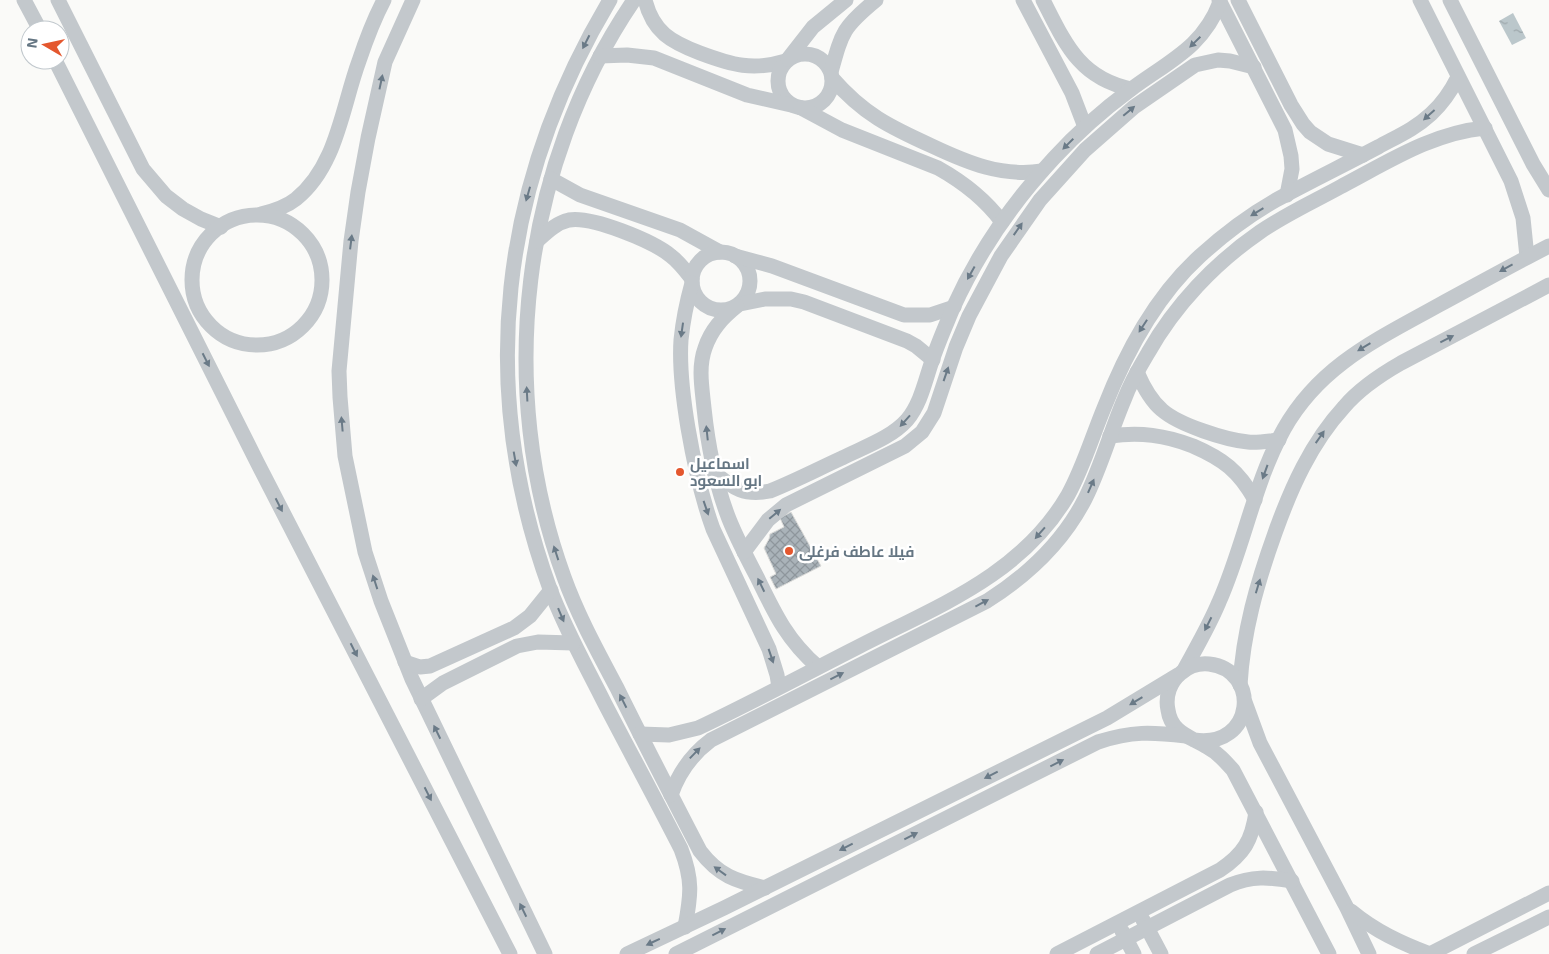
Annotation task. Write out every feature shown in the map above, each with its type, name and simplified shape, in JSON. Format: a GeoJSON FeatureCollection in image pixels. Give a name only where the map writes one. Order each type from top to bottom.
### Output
{"type":"FeatureCollection","features":[{"type":"Feature","properties":{"kind":"street"},"geometry":{"type":"LineString","coordinates":[[24,0],[35,20]]}},
{"type":"Feature","properties":{"kind":"street"},"geometry":{"type":"LineString","coordinates":[[58,0],[143,169],[166,196],[183,209],[201,219],[221,226]]}},
{"type":"Feature","properties":{"kind":"street"},"geometry":{"type":"LineString","coordinates":[[258,215],[276,218],[292,226],[306,238],[316,253],[321,270],[322,288],[318,304],[310,318],[300,330],[272,344],[249,344],[226,338],[214,328],[198,307],[193,285],[195,263],[205,242],[221,226],[245,216],[258,215],[277,209],[294,200],[309,186],[321,170],[336,136],[358,61],[384,0]]}},
{"type":"Feature","properties":{"kind":"street"},"geometry":{"type":"LineString","coordinates":[[414,0],[385,62],[358,192],[346,290],[339,371],[345,456],[365,552],[381,601],[405,662],[421,699],[545,954]]}},
{"type":"Feature","properties":{"kind":"street"},"geometry":{"type":"LineString","coordinates":[[610,0],[566,85],[538,161],[527,198],[518,235],[508,311],[508,399],[522,496],[550,590],[573,643],[681,849],[689,874],[691,888],[685,927]]}},
{"type":"Feature","properties":{"kind":"street"},"geometry":{"type":"LineString","coordinates":[[634,0],[600,56],[573,116],[551,179],[537,241],[531,274],[526,343],[528,411],[537,478],[553,544],[576,608],[700,851],[708,861],[727,877],[765,888]]}},
{"type":"Feature","properties":{"kind":"street"},"geometry":{"type":"LineString","coordinates":[[645,0],[652,20],[660,30],[680,45],[739,66],[763,66],[787,60],[795,55],[811,54],[824,62],[831,75],[853,100],[890,127],[964,161],[998,171],[1016,173],[1042,171]]}},
{"type":"Feature","properties":{"kind":"street"},"geometry":{"type":"LineString","coordinates":[[846,0],[813,27],[779,71],[778,87],[785,100],[842,130],[950,174],[984,201],[1002,222]]}},
{"type":"Feature","properties":{"kind":"street"},"geometry":{"type":"LineString","coordinates":[[600,56],[627,54],[654,58],[747,95],[796,107],[814,107],[821,103],[830,91],[831,75],[840,37],[858,14],[876,0]]}},
{"type":"Feature","properties":{"kind":"street"},"geometry":{"type":"LineString","coordinates":[[1023,0],[1072,93],[1085,127]]}},
{"type":"Feature","properties":{"kind":"street"},"geometry":{"type":"LineString","coordinates":[[1043,0],[1064,40],[1081,63],[1104,80],[1131,89]]}},
{"type":"Feature","properties":{"kind":"street"},"geometry":{"type":"LineString","coordinates":[[1238,0],[1291,105],[1303,124],[1319,139],[1328,144],[1363,155]]}},
{"type":"Feature","properties":{"kind":"street"},"geometry":{"type":"LineString","coordinates":[[1420,0],[1511,181],[1518,199],[1526,237],[1527,257]]}},
{"type":"Feature","properties":{"kind":"street"},"geometry":{"type":"LineString","coordinates":[[1450,0],[1533,164],[1549,190]]}},
{"type":"Feature","properties":{"kind":"street"},"geometry":{"type":"LineString","coordinates":[[714,472],[739,490],[760,493],[770,491],[879,440],[899,428],[920,399],[932,360],[954,307],[968,278],[1002,222],[1042,171],[1085,127],[1131,89],[1193,44],[1210,25],[1220,1]]}},
{"type":"Feature","properties":{"kind":"street"},"geometry":{"type":"LineString","coordinates":[[1220,1],[1280,118],[1289,142],[1292,169],[1286,195]]}},
{"type":"Feature","properties":{"kind":"street"},"geometry":{"type":"LineString","coordinates":[[744,552],[768,520],[786,506],[905,446],[922,432],[934,413],[956,347],[969,316],[1001,256],[1040,200],[1085,150],[1134,107],[1195,64],[1218,60],[1254,67]]}},
{"type":"Feature","properties":{"kind":"street"},"geometry":{"type":"LineString","coordinates":[[60,70],[183,317],[510,954]]}},
{"type":"Feature","properties":{"kind":"street"},"geometry":{"type":"LineString","coordinates":[[640,734],[669,735],[698,728],[982,582],[1022,552],[1055,515],[1068,494],[1080,472],[1122,364],[1155,307],[1186,270],[1222,236],[1248,217],[1420,124],[1442,103],[1458,77]]}},
{"type":"Feature","properties":{"kind":"street"},"geometry":{"type":"LineString","coordinates":[[671,795],[682,770],[690,758],[711,740],[987,601],[1021,578],[1050,550],[1075,517],[1094,481],[1124,400],[1137,372],[1163,328],[1217,266],[1260,232],[1283,218],[1430,140],[1457,132],[1485,128]]}},
{"type":"Feature","properties":{"kind":"street"},"geometry":{"type":"LineString","coordinates":[[551,179],[580,195],[680,230],[720,252],[772,266],[904,315],[930,315],[954,307]]}},
{"type":"Feature","properties":{"kind":"street"},"geometry":{"type":"LineString","coordinates":[[537,241],[561,223],[581,220],[591,221],[654,244],[671,256],[692,281],[693,291],[698,299],[712,309],[729,310],[738,305],[778,298],[804,302],[907,341],[932,360]]}},
{"type":"Feature","properties":{"kind":"street"},"geometry":{"type":"LineString","coordinates":[[1329,954],[1233,770],[1221,757],[1178,730],[1168,713],[1168,693],[1181,673],[1219,602],[1265,471],[1279,440],[1297,409],[1311,391],[1344,361],[1362,348],[1549,246]]}},
{"type":"Feature","properties":{"kind":"street"},"geometry":{"type":"LineString","coordinates":[[720,252],[710,254],[701,260],[695,268],[684,320],[680,358],[682,395],[695,471],[706,510],[769,649],[779,687]]}},
{"type":"Feature","properties":{"kind":"street"},"geometry":{"type":"LineString","coordinates":[[735,256],[748,269],[750,288],[746,297],[717,325],[705,348],[702,362],[701,375],[708,441],[714,472],[729,518],[744,552],[785,630],[794,644],[818,667]]}},
{"type":"Feature","properties":{"kind":"street"},"geometry":{"type":"LineString","coordinates":[[1240,685],[1247,626],[1256,590],[1272,542],[1304,464],[1329,424],[1360,390],[1378,376],[1549,285]]}},
{"type":"Feature","properties":{"kind":"street"},"geometry":{"type":"LineString","coordinates":[[322,288],[346,290]]}},
{"type":"Feature","properties":{"kind":"street"},"geometry":{"type":"LineString","coordinates":[[183,317],[198,307]]}},
{"type":"Feature","properties":{"kind":"street"},"geometry":{"type":"LineString","coordinates":[[1137,372],[1153,401],[1170,417],[1180,422],[1234,440],[1258,442],[1279,440]]}},
{"type":"Feature","properties":{"kind":"street"},"geometry":{"type":"LineString","coordinates":[[1110,436],[1142,433],[1158,435],[1174,438],[1214,455],[1238,474],[1248,486],[1255,500]]}},
{"type":"Feature","properties":{"kind":"street"},"geometry":{"type":"LineString","coordinates":[[405,662],[420,667],[430,666],[514,628],[530,616],[550,590]]}},
{"type":"Feature","properties":{"kind":"street"},"geometry":{"type":"LineString","coordinates":[[421,699],[443,684],[517,646],[538,642],[573,643]]}},
{"type":"Feature","properties":{"kind":"street"},"geometry":{"type":"LineString","coordinates":[[627,954],[765,888],[1107,718],[1194,665],[1205,664],[1216,665],[1226,669],[1240,685],[1260,743],[1347,908],[1369,954]]}},
{"type":"Feature","properties":{"kind":"street"},"geometry":{"type":"LineString","coordinates":[[676,954],[1098,742],[1116,736],[1154,732],[1206,742],[1219,740],[1230,734],[1238,724],[1243,712],[1244,700]]}},
{"type":"Feature","properties":{"kind":"street"},"geometry":{"type":"LineString","coordinates":[[1057,954],[1220,870],[1235,860],[1246,846],[1254,830],[1256,812]]}},
{"type":"Feature","properties":{"kind":"street"},"geometry":{"type":"LineString","coordinates":[[1097,954],[1244,879],[1268,878],[1292,882]]}},
{"type":"Feature","properties":{"kind":"street"},"geometry":{"type":"LineString","coordinates":[[1347,908],[1377,930],[1430,954],[1549,892]]}},
{"type":"Feature","properties":{"kind":"street"},"geometry":{"type":"LineString","coordinates":[[1139,912],[1160,954]]}},
{"type":"Feature","properties":{"kind":"street"},"geometry":{"type":"LineString","coordinates":[[1474,954],[1549,917]]}},
{"type":"Feature","properties":{"kind":"street"},"geometry":{"type":"LineString","coordinates":[[1117,923],[1134,954]]}},
{"type":"Feature","properties":{"kind":"water"},"geometry":{"type":"Polygon","coordinates":[[[1513,13],[1526,38],[1512,45],[1499,21],[1513,13]]]}},
{"type":"Feature","properties":{"kind":"building","name":"فيلا عاطف فرغلى"},"geometry":{"type":"Polygon","coordinates":[[[791,512],[821,566],[776,589],[770,577],[776,574],[764,548],[770,534],[784,527],[780,518],[791,512]]]}},
{"type":"Feature","properties":{"kind":"place","name":"اسماعيل ابو السعود"},"geometry":{"type":"Point","coordinates":[680,472]}},
{"type":"Feature","properties":{"kind":"place","name":"فيلا عاطف فرغلى"},"geometry":{"type":"Point","coordinates":[789,551]}}]}
